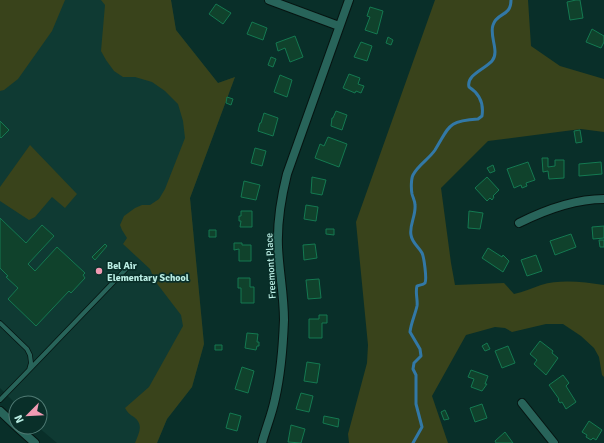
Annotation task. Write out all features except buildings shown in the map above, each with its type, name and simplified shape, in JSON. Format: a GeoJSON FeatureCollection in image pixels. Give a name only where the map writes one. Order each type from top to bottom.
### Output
{"type":"FeatureCollection","features":[{"type":"Feature","properties":{"kind":"street"},"geometry":{"type":"LineString","coordinates":[[268,0],[339,26]]}},
{"type":"Feature","properties":{"kind":"street","name":"Freemont Place"},"geometry":{"type":"LineString","coordinates":[[262,443],[275,400],[283,341],[284,317],[278,246],[278,222],[282,198],[287,174],[349,0]]}},
{"type":"Feature","properties":{"kind":"street"},"geometry":{"type":"LineString","coordinates":[[519,223],[555,208],[578,202],[604,199]]}},
{"type":"Feature","properties":{"kind":"street"},"geometry":{"type":"LineString","coordinates":[[522,403],[554,443]]}},
{"type":"Feature","properties":{"kind":"street"},"geometry":{"type":"LineString","coordinates":[[0,411],[8,419]]}},
{"type":"Feature","properties":{"kind":"street"},"geometry":{"type":"LineString","coordinates":[[26,435],[35,443]]}},
{"type":"Feature","properties":{"kind":"lane"},"geometry":{"type":"LineString","coordinates":[[0,400],[127,268]]}},
{"type":"Feature","properties":{"kind":"lane"},"geometry":{"type":"LineString","coordinates":[[0,323],[27,349],[30,355],[31,363],[29,370]]}},
{"type":"Feature","properties":{"kind":"shaded area","name":"Bel Air Elementary School"},"geometry":{"type":"Polygon","coordinates":[[[0,0],[171,0],[176,30],[218,83],[235,77],[190,198],[204,344],[192,387],[167,419],[157,443],[57,443],[48,435],[48,395],[8,396],[0,388],[0,0]]]}},
{"type":"Feature","properties":{"kind":"shaded area"},"geometry":{"type":"Polygon","coordinates":[[[0,0],[65,0],[52,31],[18,79],[4,90],[0,91],[0,0]]]}},
{"type":"Feature","properties":{"kind":"shaded area"},"geometry":{"type":"Polygon","coordinates":[[[101,0],[171,0],[176,30],[218,83],[235,77],[190,198],[204,344],[192,387],[167,419],[157,443],[135,443],[140,426],[137,420],[125,408],[149,387],[183,326],[181,315],[155,281],[150,269],[123,244],[127,238],[120,225],[124,216],[135,208],[142,205],[150,205],[159,199],[165,189],[185,138],[183,121],[178,104],[165,91],[152,82],[135,77],[123,77],[114,71],[106,60],[101,51],[105,5],[101,0]]]}},
{"type":"Feature","properties":{"kind":"shaded area"},"geometry":{"type":"Polygon","coordinates":[[[435,0],[528,0],[531,46],[560,66],[604,79],[604,132],[581,129],[488,141],[441,188],[455,285],[504,283],[514,294],[541,285],[556,282],[580,282],[604,285],[604,377],[602,375],[599,357],[594,348],[581,336],[563,324],[546,324],[512,332],[505,328],[495,327],[466,335],[432,396],[448,443],[349,443],[348,434],[367,363],[368,345],[356,222],[435,0]]]}},
{"type":"Feature","properties":{"kind":"shaded area"},"geometry":{"type":"Polygon","coordinates":[[[30,145],[77,194],[65,208],[52,197],[35,217],[29,220],[0,201],[0,187],[30,145]]]}},
{"type":"Feature","properties":{"kind":"waterway"},"geometry":{"type":"LineString","coordinates":[[413,443],[422,427],[416,404],[416,375],[413,369],[414,363],[421,356],[420,349],[410,332],[417,306],[417,286],[425,283],[426,277],[422,253],[411,235],[411,228],[415,213],[415,202],[411,189],[412,177],[415,171],[435,150],[450,126],[460,121],[478,119],[482,116],[482,103],[476,93],[469,87],[469,83],[470,79],[477,72],[492,61],[495,53],[492,34],[493,25],[495,21],[509,9],[511,0]]}},
{"type":"Feature","properties":{"kind":"place","name":"Bel Air Elementary School"},"geometry":{"type":"Point","coordinates":[99,271]}}]}
